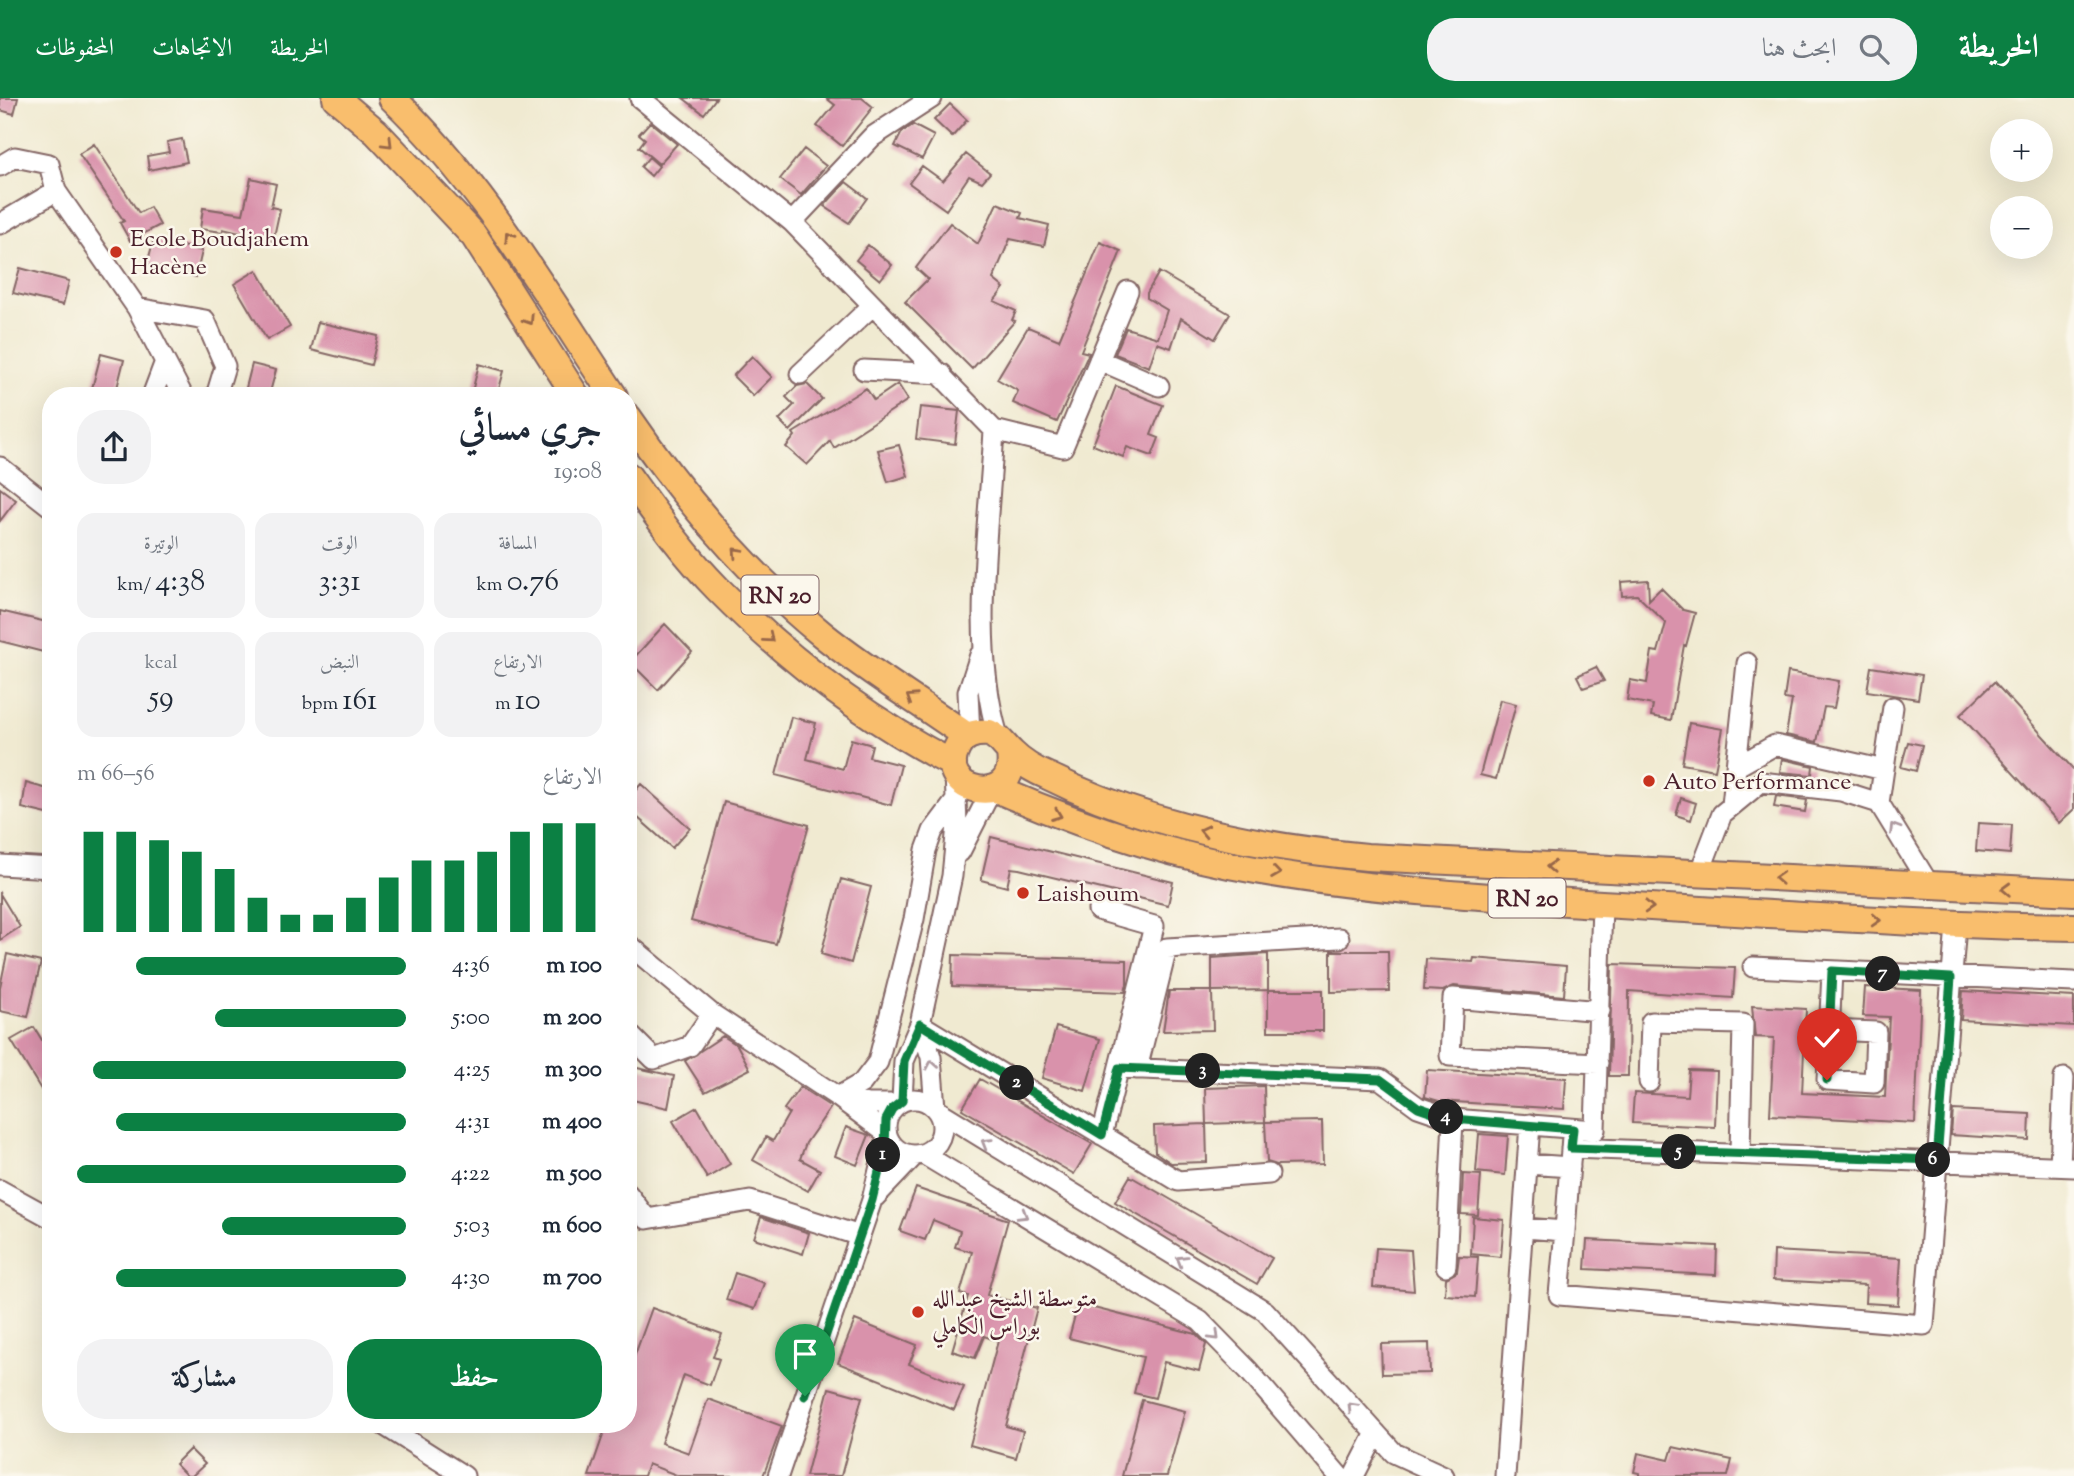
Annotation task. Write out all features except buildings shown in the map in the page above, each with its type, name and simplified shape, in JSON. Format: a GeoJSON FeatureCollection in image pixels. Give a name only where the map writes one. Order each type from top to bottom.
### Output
{"type":"FeatureCollection","features":[{"type":"Feature","properties":{"kind":"highway"},"geometry":{"type":"LineString","coordinates":[[336,98],[394,149],[474,236],[570,387]]}},
{"type":"Feature","properties":{"kind":"highway"},"geometry":{"type":"LineString","coordinates":[[392,98],[425,130],[480,194],[608,387]]}},
{"type":"Feature","properties":{"kind":"highway","name":"RN 20"},"geometry":{"type":"LineString","coordinates":[[637,429],[678,484],[760,576],[822,634],[969,735]]}},
{"type":"Feature","properties":{"kind":"highway","name":"RN 20"},"geometry":{"type":"LineString","coordinates":[[637,487],[716,588],[766,636],[868,716],[954,769]]}},
{"type":"Feature","properties":{"kind":"highway"},"geometry":{"type":"LineString","coordinates":[[979,732],[1004,745],[1010,770],[993,789],[975,790],[960,780],[954,769],[959,743],[969,735],[979,732]]}},
{"type":"Feature","properties":{"kind":"highway","name":"RN 20"},"geometry":{"type":"LineString","coordinates":[[1004,745],[1046,776],[1108,801],[1182,825],[1300,851],[1367,858],[2074,892]]}},
{"type":"Feature","properties":{"kind":"highway","name":"RN 20"},"geometry":{"type":"LineString","coordinates":[[993,789],[1061,818],[1188,855],[1260,871],[1342,883],[1602,904],[1956,925],[2074,927]]}},
{"type":"Feature","properties":{"kind":"street"},"geometry":{"type":"LineString","coordinates":[[792,222],[872,137],[932,98]]}},
{"type":"Feature","properties":{"kind":"street"},"geometry":{"type":"LineString","coordinates":[[649,101],[792,222],[994,430],[1063,447],[1128,291]]}},
{"type":"Feature","properties":{"kind":"street"},"geometry":{"type":"LineString","coordinates":[[5,158],[49,164],[56,191],[137,308],[178,387]]}},
{"type":"Feature","properties":{"kind":"street"},"geometry":{"type":"LineString","coordinates":[[0,224],[56,191]]}},
{"type":"Feature","properties":{"kind":"street"},"geometry":{"type":"LineString","coordinates":[[800,374],[872,306]]}},
{"type":"Feature","properties":{"kind":"street"},"geometry":{"type":"LineString","coordinates":[[137,308],[205,320],[225,366],[219,387]]}},
{"type":"Feature","properties":{"kind":"street"},"geometry":{"type":"LineString","coordinates":[[1099,360],[1159,386]]}},
{"type":"Feature","properties":{"kind":"street"},"geometry":{"type":"LineString","coordinates":[[155,387],[164,364]]}},
{"type":"Feature","properties":{"kind":"street"},"geometry":{"type":"LineString","coordinates":[[864,370],[942,374]]}},
{"type":"Feature","properties":{"kind":"street"},"geometry":{"type":"LineString","coordinates":[[994,430],[982,651],[987,694],[1004,745]]}},
{"type":"Feature","properties":{"kind":"street"},"geometry":{"type":"LineString","coordinates":[[0,467],[42,500]]}},
{"type":"Feature","properties":{"kind":"street"},"geometry":{"type":"LineString","coordinates":[[969,735],[968,692],[982,651]]}},
{"type":"Feature","properties":{"kind":"street"},"geometry":{"type":"LineString","coordinates":[[1732,805],[1747,663]]}},
{"type":"Feature","properties":{"kind":"street"},"geometry":{"type":"LineString","coordinates":[[1893,707],[1879,803],[1930,886]]}},
{"type":"Feature","properties":{"kind":"street"},"geometry":{"type":"LineString","coordinates":[[1736,767],[1775,745],[1884,770]]}},
{"type":"Feature","properties":{"kind":"street"},"geometry":{"type":"LineString","coordinates":[[952,876],[957,799],[954,769]]}},
{"type":"Feature","properties":{"kind":"street"},"geometry":{"type":"LineString","coordinates":[[1699,874],[1722,814],[1760,782],[1840,791],[1879,803]]}},
{"type":"Feature","properties":{"kind":"street"},"geometry":{"type":"LineString","coordinates":[[778,1476],[872,1200],[888,1114],[899,1103],[904,1061],[920,1024],[952,876],[968,831],[993,789]]}},
{"type":"Feature","properties":{"kind":"street"},"geometry":{"type":"LineString","coordinates":[[838,1097],[862,1083],[878,1062],[914,919],[926,850],[933,831],[957,799]]}},
{"type":"Feature","properties":{"kind":"street"},"geometry":{"type":"LineString","coordinates":[[0,865],[42,867]]}},
{"type":"Feature","properties":{"kind":"street"},"geometry":{"type":"LineString","coordinates":[[1528,1164],[1571,1148],[1595,1130],[1602,904]]}},
{"type":"Feature","properties":{"kind":"street"},"geometry":{"type":"LineString","coordinates":[[1098,910],[1154,926],[1128,1068]]}},
{"type":"Feature","properties":{"kind":"street"},"geometry":{"type":"LineString","coordinates":[[1571,1148],[1559,1295],[1924,1325],[1956,925]]}},
{"type":"Feature","properties":{"kind":"street"},"geometry":{"type":"LineString","coordinates":[[1102,1135],[1128,1068],[1167,948],[1339,937]]}},
{"type":"Feature","properties":{"kind":"street"},"geometry":{"type":"LineString","coordinates":[[637,953],[712,1014],[838,1097],[886,1135],[897,1150],[918,1155],[1200,1321],[1248,1370],[1339,1476]]}},
{"type":"Feature","properties":{"kind":"street"},"geometry":{"type":"LineString","coordinates":[[1753,967],[2074,982]]}},
{"type":"Feature","properties":{"kind":"street"},"geometry":{"type":"LineString","coordinates":[[1829,1030],[1832,971]]}},
{"type":"Feature","properties":{"kind":"street"},"geometry":{"type":"LineString","coordinates":[[1598,1063],[1450,1056],[1453,998],[1600,1011]]}},
{"type":"Feature","properties":{"kind":"street"},"geometry":{"type":"LineString","coordinates":[[637,1042],[654,1059],[691,1046],[712,1014]]}},
{"type":"Feature","properties":{"kind":"street"},"geometry":{"type":"LineString","coordinates":[[1649,1082],[1651,1022],[1743,1024],[1740,1153]]}},
{"type":"Feature","properties":{"kind":"street"},"geometry":{"type":"LineString","coordinates":[[872,1200],[918,1155],[931,1150],[941,1136],[941,1118],[936,1109],[932,1065],[920,1024]]}},
{"type":"Feature","properties":{"kind":"street"},"geometry":{"type":"LineString","coordinates":[[920,1024],[1178,1181],[1269,1174]]}},
{"type":"Feature","properties":{"kind":"street"},"geometry":{"type":"LineString","coordinates":[[1128,1068],[1380,1079],[1418,1107],[1453,1119],[1530,1124],[1571,1148],[2067,1166],[2064,1079]]}},
{"type":"Feature","properties":{"kind":"street"},"geometry":{"type":"LineString","coordinates":[[838,1097],[867,1104],[919,1099],[1265,1311],[1394,1453],[1444,1476]]}},
{"type":"Feature","properties":{"kind":"street"},"geometry":{"type":"LineString","coordinates":[[1446,1266],[1453,1119]]}},
{"type":"Feature","properties":{"kind":"street"},"geometry":{"type":"LineString","coordinates":[[1505,1476],[1530,1124]]}},
{"type":"Feature","properties":{"kind":"street"},"geometry":{"type":"LineString","coordinates":[[0,1190],[42,1212]]}},
{"type":"Feature","properties":{"kind":"street"},"geometry":{"type":"LineString","coordinates":[[637,1206],[647,1219],[750,1201],[860,1236]]}},
{"type":"Feature","properties":{"kind":"street"},"geometry":{"type":"LineString","coordinates":[[1524,1228],[1564,1231]]}},
{"type":"Feature","properties":{"kind":"street"},"geometry":{"type":"LineString","coordinates":[[396,1433],[464,1476]]}},
{"type":"Feature","properties":{"kind":"street"},"geometry":{"type":"LineString","coordinates":[[1354,1476],[1376,1433]]}},
{"type":"Feature","properties":{"kind":"place","name":"Ecole Boudjahem Hacène"},"geometry":{"type":"Point","coordinates":[116,252]}},
{"type":"Feature","properties":{"kind":"place","name":"Auto Performance"},"geometry":{"type":"Point","coordinates":[1649,781]}},
{"type":"Feature","properties":{"kind":"place","name":"Laishoum"},"geometry":{"type":"Point","coordinates":[1023,893]}},
{"type":"Feature","properties":{"kind":"place","name":"متوسطة الشيخ عبدالله بوراس الكاملي"},"geometry":{"type":"Point","coordinates":[918,1312]}},
{"type":"Feature","properties":{"kind":"route"},"geometry":{"type":"LineString","coordinates":[[805,1396],[872,1200],[887,1136],[886,1120],[896,1104],[902,1101],[904,1061],[920,1024],[1102,1135],[1119,1068],[1380,1079],[1418,1107],[1440,1116],[1573,1129],[1571,1148],[1937,1160],[1951,978],[1832,971],[1827,1080]]}}]}
